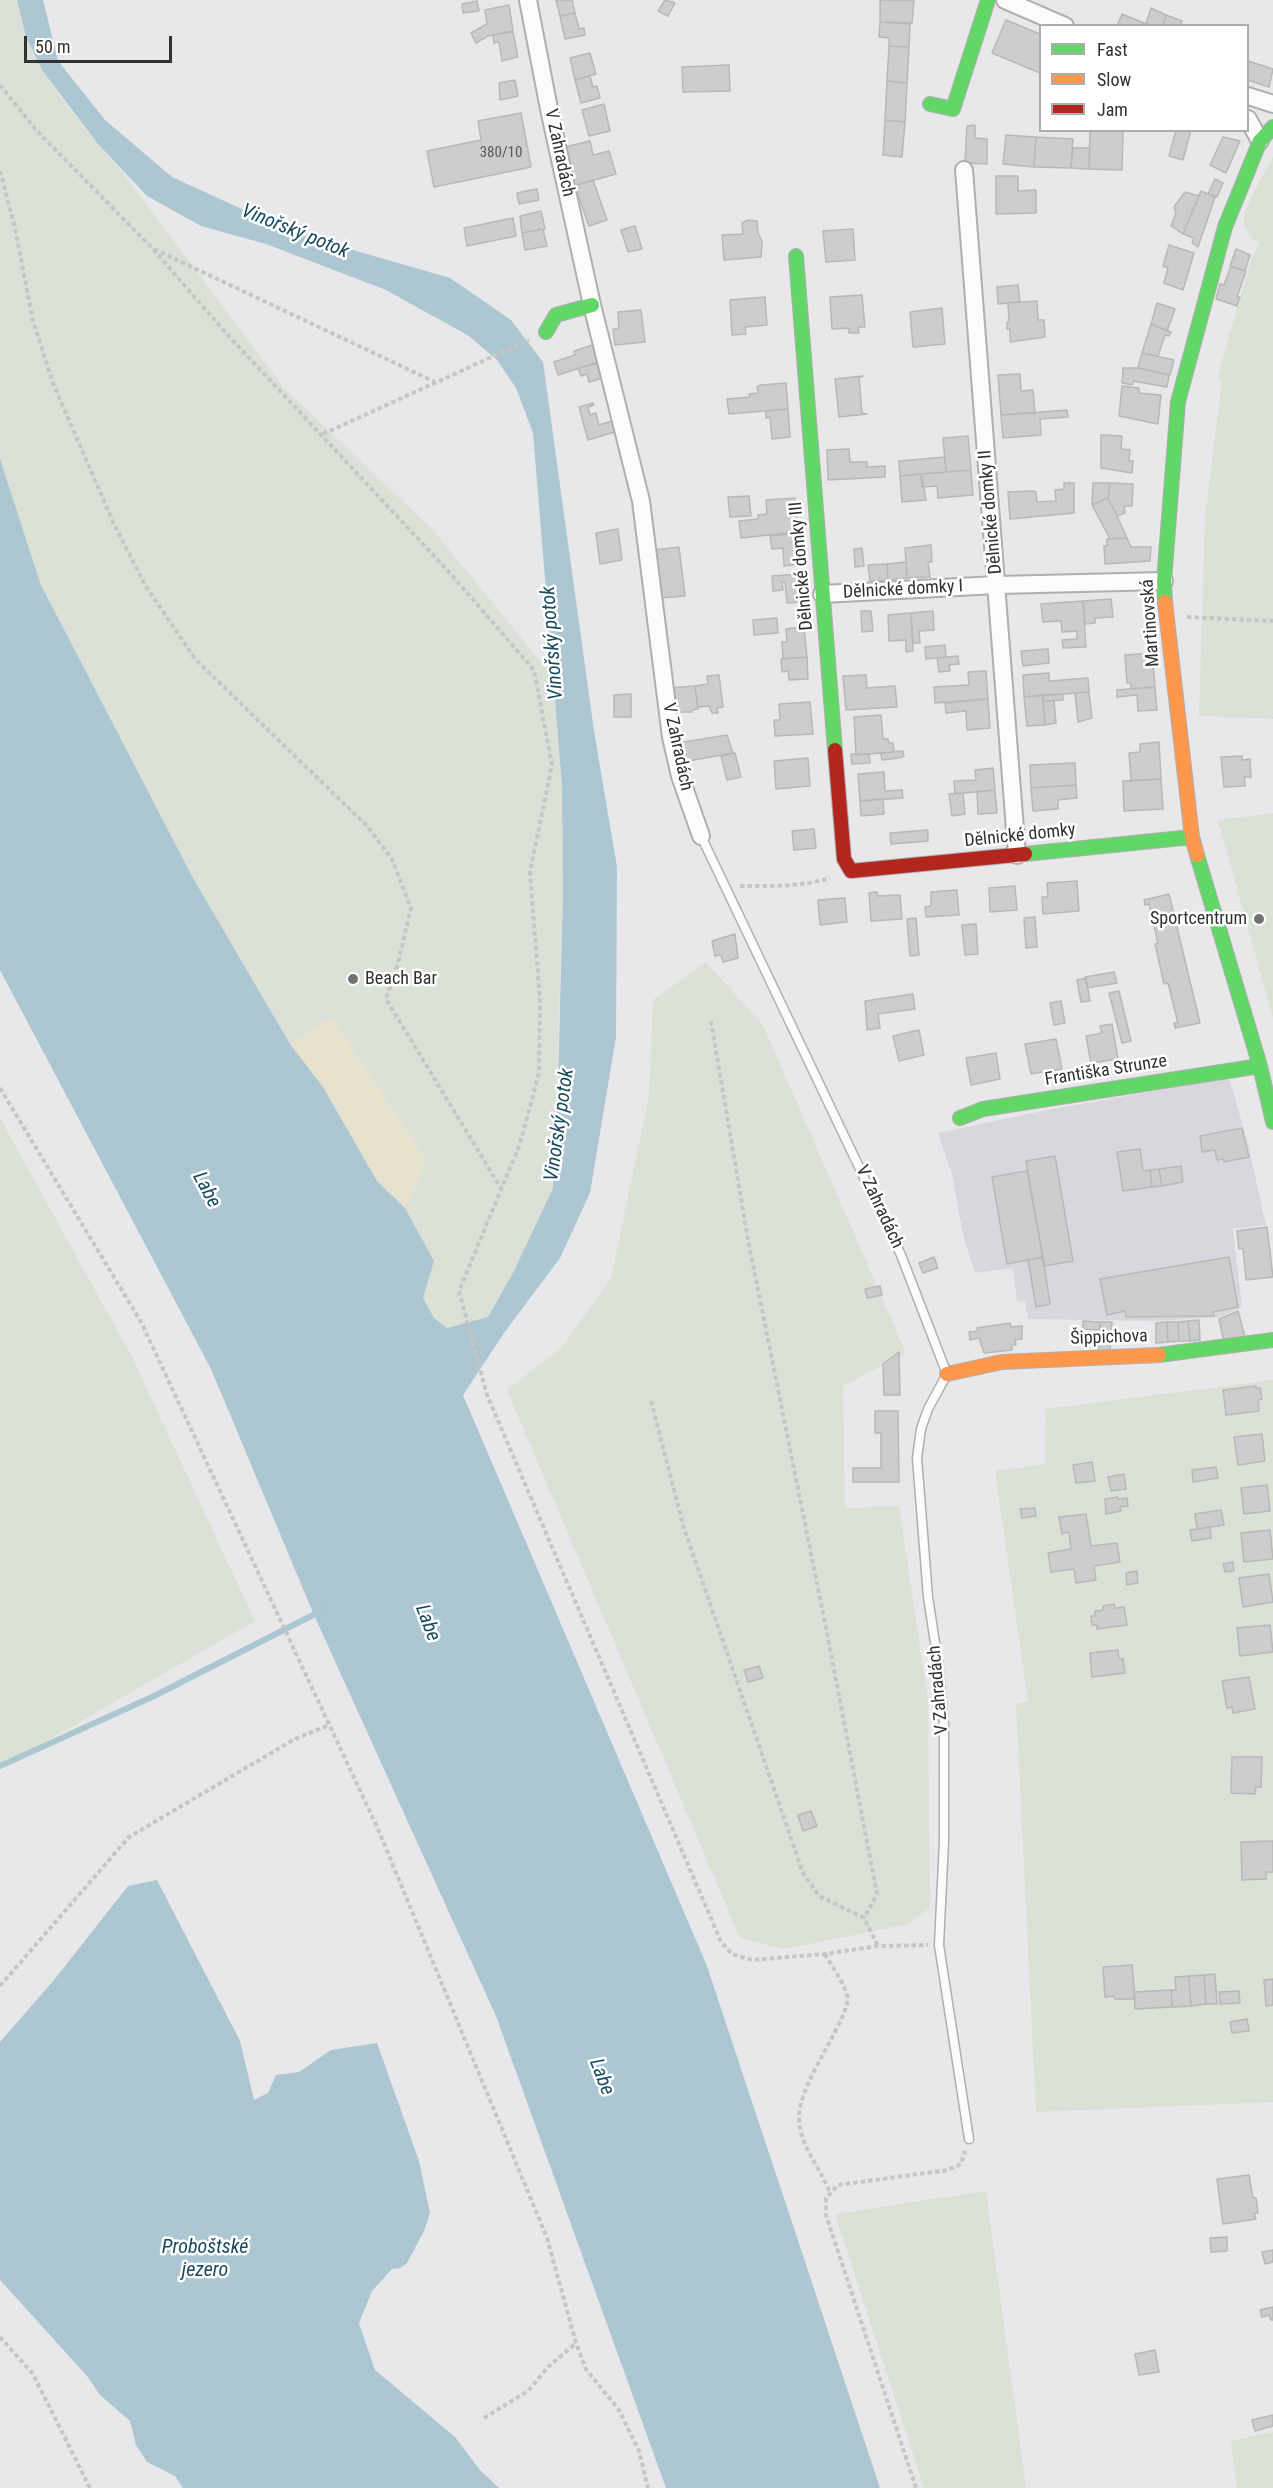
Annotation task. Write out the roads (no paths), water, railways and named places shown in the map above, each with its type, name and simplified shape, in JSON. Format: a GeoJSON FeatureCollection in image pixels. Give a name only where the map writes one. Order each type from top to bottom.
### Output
{"type":"FeatureCollection","features":[{"type":"Feature","properties":{"kind":"street","name":"V Zahradách"},"geometry":{"type":"LineString","coordinates":[[528,0],[549,109],[592,304],[641,501],[671,738],[680,776],[701,836]]}},
{"type":"Feature","properties":{"kind":"street"},"geometry":{"type":"LineString","coordinates":[[930,104],[953,109],[988,0]]}},
{"type":"Feature","properties":{"kind":"street"},"geometry":{"type":"LineString","coordinates":[[1005,0],[1060,24]]}},
{"type":"Feature","properties":{"kind":"street"},"geometry":{"type":"LineString","coordinates":[[1249,96],[1273,104]]}},
{"type":"Feature","properties":{"kind":"street"},"geometry":{"type":"LineString","coordinates":[[1249,121],[1260,141]]}},
{"type":"Feature","properties":{"kind":"street","name":"Martinovská"},"geometry":{"type":"LineString","coordinates":[[1273,127],[1260,141],[1225,227],[1178,402],[1164,581],[1166,616],[1192,837],[1260,1066],[1273,1122]]}},
{"type":"Feature","properties":{"kind":"street","name":"Dělnické domky II"},"geometry":{"type":"LineString","coordinates":[[964,170],[1017,855]]}},
{"type":"Feature","properties":{"kind":"street","name":"Dělnické domky III"},"geometry":{"type":"LineString","coordinates":[[796,256],[844,859],[851,871]]}},
{"type":"Feature","properties":{"kind":"street"},"geometry":{"type":"LineString","coordinates":[[542,334],[556,315],[592,304]]}},
{"type":"Feature","properties":{"kind":"street","name":"Dělnické domky I"},"geometry":{"type":"LineString","coordinates":[[822,594],[997,585],[1164,581]]}},
{"type":"Feature","properties":{"kind":"street","name":"Dělnické domky"},"geometry":{"type":"LineString","coordinates":[[851,871],[1192,837]]}},
{"type":"Feature","properties":{"kind":"street","name":"Františka Strunze"},"geometry":{"type":"LineString","coordinates":[[960,1118],[983,1109],[1260,1066]]}},
{"type":"Feature","properties":{"kind":"street","name":"Šippichova"},"geometry":{"type":"LineString","coordinates":[[947,1374],[969,1367],[1002,1362],[1139,1356],[1226,1349],[1273,1340]]}},
{"type":"Feature","properties":{"kind":"lane","name":"V Zahradách"},"geometry":{"type":"LineString","coordinates":[[701,836],[901,1255],[947,1374],[928,1409],[921,1429],[917,1458],[928,1597],[938,1662],[944,1725],[944,1841],[939,1945],[969,2139]]}},
{"type":"Feature","properties":{"kind":"water"},"geometry":{"type":"Polygon","coordinates":[[[17,0],[43,0],[58,61],[105,120],[172,177],[294,233],[450,278],[511,320],[543,362],[594,731],[617,867],[616,1037],[590,1193],[560,1258],[504,1333],[463,1395],[707,1966],[880,2488],[666,2488],[496,2016],[314,1615],[211,1369],[0,970],[0,459],[41,585],[193,878],[290,1044],[323,1087],[377,1181],[405,1208],[434,1261],[423,1298],[434,1318],[447,1328],[488,1317],[513,1273],[553,1188],[563,893],[562,785],[533,433],[516,388],[497,360],[469,336],[386,290],[266,244],[201,226],[147,196],[98,144],[42,70],[26,37],[17,0]]]}},
{"type":"Feature","properties":{"kind":"water","name":"Proboštské jezero"},"geometry":{"type":"Polygon","coordinates":[[[157,1880],[240,2041],[254,2100],[268,2093],[276,2075],[299,2072],[331,2050],[377,2043],[419,2161],[430,2213],[424,2231],[407,2263],[400,2268],[392,2269],[372,2291],[359,2323],[375,2370],[455,2437],[480,2470],[499,2488],[183,2488],[175,2476],[147,2462],[136,2445],[130,2421],[100,2395],[87,2376],[0,2280],[0,2042],[54,1980],[128,1886],[157,1880]]]}},
{"type":"Feature","properties":{"kind":"waterway"},"geometry":{"type":"LineString","coordinates":[[0,1766],[152,1697],[321,1611]]}},
{"type":"Feature","properties":{"kind":"place","name":"Sportcentrum"},"geometry":{"type":"Point","coordinates":[1259,919]}},
{"type":"Feature","properties":{"kind":"place","name":"Beach Bar"},"geometry":{"type":"Point","coordinates":[353,979]}},
{"type":"Feature","properties":{"kind":"water label","name":"Vinořský potok"},"geometry":{"type":"Point","coordinates":[295,232]}},
{"type":"Feature","properties":{"kind":"water label","name":"Vinořský potok"},"geometry":{"type":"Point","coordinates":[553,643]}},
{"type":"Feature","properties":{"kind":"water label","name":"Vinořský potok"},"geometry":{"type":"Point","coordinates":[560,1125]}},
{"type":"Feature","properties":{"kind":"water label","name":"Labe"},"geometry":{"type":"Point","coordinates":[206,1190]}},
{"type":"Feature","properties":{"kind":"water label","name":"Labe"},"geometry":{"type":"Point","coordinates":[427,1623]}},
{"type":"Feature","properties":{"kind":"water label","name":"Labe"},"geometry":{"type":"Point","coordinates":[601,2077]}}]}
